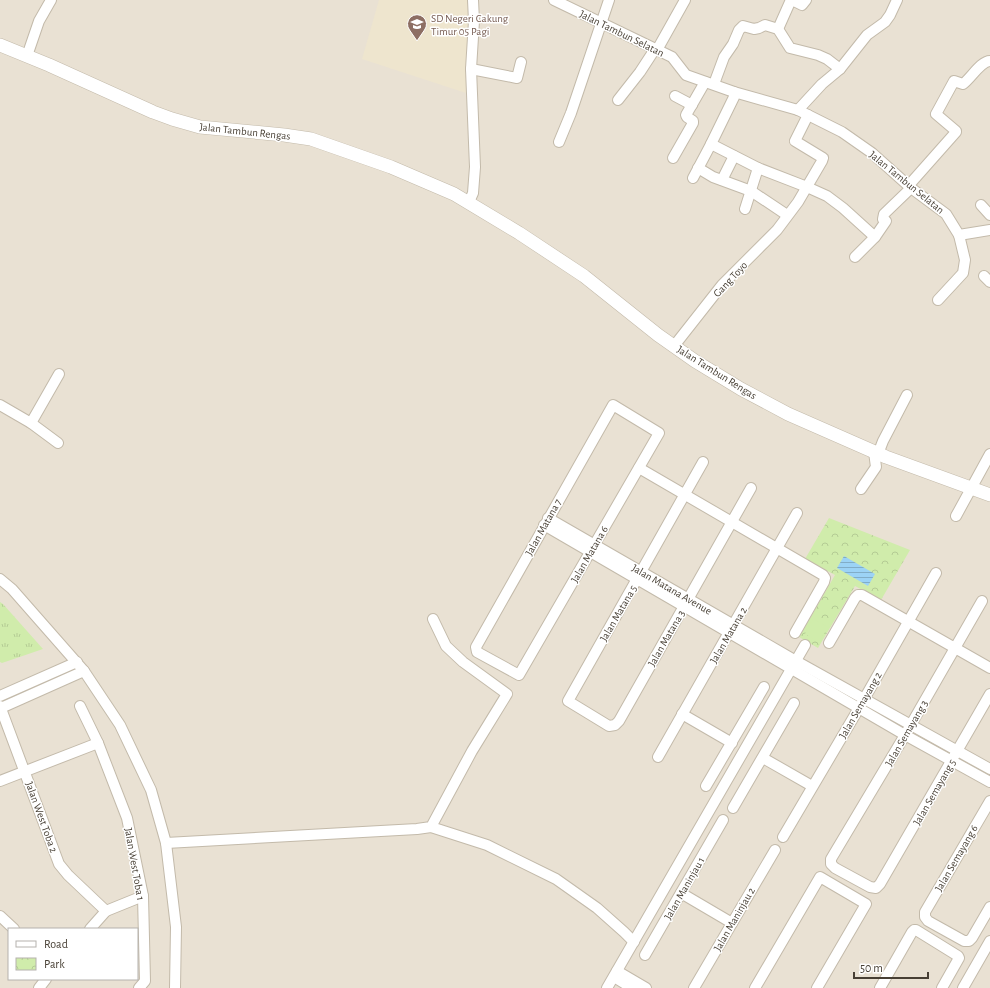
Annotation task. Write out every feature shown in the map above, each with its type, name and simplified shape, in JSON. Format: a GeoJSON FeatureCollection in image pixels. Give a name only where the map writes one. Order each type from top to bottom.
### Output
{"type":"FeatureCollection","features":[{"type":"Feature","properties":{"kind":"street"},"geometry":{"type":"LineString","coordinates":[[29,48],[40,20],[51,0]]}},
{"type":"Feature","properties":{"kind":"street"},"geometry":{"type":"LineString","coordinates":[[471,198],[475,167],[471,69],[474,21],[473,0]]}},
{"type":"Feature","properties":{"kind":"street","name":"Jalan Tambun Selatan"},"geometry":{"type":"LineString","coordinates":[[554,0],[673,58],[686,75],[734,92],[798,110],[842,132],[872,153],[910,186],[946,214],[959,234]]}},
{"type":"Feature","properties":{"kind":"street"},"geometry":{"type":"LineString","coordinates":[[559,142],[571,113],[609,0]]}},
{"type":"Feature","properties":{"kind":"street"},"geometry":{"type":"LineString","coordinates":[[618,100],[656,50],[685,0]]}},
{"type":"Feature","properties":{"kind":"street"},"geometry":{"type":"LineString","coordinates":[[778,29],[790,2],[792,0],[802,5],[806,0]]}},
{"type":"Feature","properties":{"kind":"street"},"geometry":{"type":"LineString","coordinates":[[798,110],[822,84],[840,68],[867,35],[885,22],[897,0]]}},
{"type":"Feature","properties":{"kind":"street"},"geometry":{"type":"LineString","coordinates":[[673,158],[693,123],[693,121],[686,116],[692,105],[710,83],[733,44],[740,28],[743,26],[754,29],[765,25],[778,29],[790,48],[818,55],[840,68]]}},
{"type":"Feature","properties":{"kind":"street","name":"Jalan Tambun Rengas"},"geometry":{"type":"LineString","coordinates":[[0,45],[29,48],[172,119],[213,129],[284,135],[311,139],[391,167],[454,194],[471,198],[519,233],[584,276],[644,325],[678,340],[741,389],[788,414],[974,485],[990,495]]}},
{"type":"Feature","properties":{"kind":"street"},"geometry":{"type":"LineString","coordinates":[[855,256],[875,237],[886,221],[883,219],[884,214],[956,132],[936,114],[954,81],[963,84],[982,64],[988,61],[990,62]]}},
{"type":"Feature","properties":{"kind":"street"},"geometry":{"type":"LineString","coordinates":[[471,69],[517,78],[522,62]]}},
{"type":"Feature","properties":{"kind":"street"},"geometry":{"type":"LineString","coordinates":[[693,178],[734,97],[734,92]]}},
{"type":"Feature","properties":{"kind":"street"},"geometry":{"type":"LineString","coordinates":[[675,96],[692,105]]}},
{"type":"Feature","properties":{"kind":"street","name":"Gang Toyo"},"geometry":{"type":"LineString","coordinates":[[678,340],[722,285],[777,230],[807,187],[823,158],[795,141],[808,115]]}},
{"type":"Feature","properties":{"kind":"street"},"geometry":{"type":"LineString","coordinates":[[711,144],[758,168],[827,196],[843,208],[875,237]]}},
{"type":"Feature","properties":{"kind":"street"},"geometry":{"type":"LineString","coordinates":[[722,180],[734,156]]}},
{"type":"Feature","properties":{"kind":"street"},"geometry":{"type":"LineString","coordinates":[[698,168],[722,180],[751,191],[787,215]]}},
{"type":"Feature","properties":{"kind":"street"},"geometry":{"type":"LineString","coordinates":[[745,209],[758,168]]}},
{"type":"Feature","properties":{"kind":"street"},"geometry":{"type":"LineString","coordinates":[[981,205],[990,215]]}},
{"type":"Feature","properties":{"kind":"street"},"geometry":{"type":"LineString","coordinates":[[938,300],[963,272],[965,260],[959,234],[990,230]]}},
{"type":"Feature","properties":{"kind":"street"},"geometry":{"type":"LineString","coordinates":[[31,423],[59,374]]}},
{"type":"Feature","properties":{"kind":"street"},"geometry":{"type":"LineString","coordinates":[[862,489],[876,467],[879,449],[908,396]]}},
{"type":"Feature","properties":{"kind":"street"},"geometry":{"type":"LineString","coordinates":[[0,405],[31,423],[58,443]]}},
{"type":"Feature","properties":{"kind":"street","name":"Jalan Matana 6"},"geometry":{"type":"LineString","coordinates":[[519,675],[659,433],[613,405]]}},
{"type":"Feature","properties":{"kind":"street","name":"Jalan Matana 7"},"geometry":{"type":"LineString","coordinates":[[519,675],[477,652],[476,649],[546,521],[613,405]]}},
{"type":"Feature","properties":{"kind":"street"},"geometry":{"type":"LineString","coordinates":[[956,516],[990,454]]}},
{"type":"Feature","properties":{"kind":"street","name":"Jalan Matana 5"},"geometry":{"type":"LineString","coordinates":[[615,725],[609,726],[568,701],[703,462]]}},
{"type":"Feature","properties":{"kind":"street"},"geometry":{"type":"LineString","coordinates":[[639,468],[823,575],[825,578],[795,633]]}},
{"type":"Feature","properties":{"kind":"street","name":"Jalan Matana 3"},"geometry":{"type":"LineString","coordinates":[[615,725],[751,488]]}},
{"type":"Feature","properties":{"kind":"street","name":"Jalan Matana 2"},"geometry":{"type":"LineString","coordinates":[[658,757],[797,513]]}},
{"type":"Feature","properties":{"kind":"street","name":"Jalan Matana Avenue"},"geometry":{"type":"LineString","coordinates":[[546,521],[794,665]]}},
{"type":"Feature","properties":{"kind":"street","name":"Jalan Semayang 2"},"geometry":{"type":"LineString","coordinates":[[783,837],[936,573]]}},
{"type":"Feature","properties":{"kind":"street"},"geometry":{"type":"LineString","coordinates":[[0,579],[12,589],[84,671],[120,725],[151,790],[166,843],[176,927],[175,988]]}},
{"type":"Feature","properties":{"kind":"street"},"geometry":{"type":"LineString","coordinates":[[829,643],[855,598],[858,595],[862,595],[990,668]]}},
{"type":"Feature","properties":{"kind":"street","name":"Jalan Semayang 3"},"geometry":{"type":"LineString","coordinates":[[876,888],[870,887],[835,868],[831,864],[831,859],[982,602]]}},
{"type":"Feature","properties":{"kind":"street"},"geometry":{"type":"LineString","coordinates":[[431,827],[472,751],[507,694],[463,662],[446,646],[433,619]]}},
{"type":"Feature","properties":{"kind":"street"},"geometry":{"type":"LineString","coordinates":[[607,988],[805,645]]}},
{"type":"Feature","properties":{"kind":"street"},"geometry":{"type":"LineString","coordinates":[[0,696],[77,662]]}},
{"type":"Feature","properties":{"kind":"street"},"geometry":{"type":"LineString","coordinates":[[794,665],[864,699],[990,769]]}},
{"type":"Feature","properties":{"kind":"street"},"geometry":{"type":"LineString","coordinates":[[794,665],[859,708],[990,782]]}},
{"type":"Feature","properties":{"kind":"street"},"geometry":{"type":"LineString","coordinates":[[0,707],[84,671]]}},
{"type":"Feature","properties":{"kind":"street"},"geometry":{"type":"LineString","coordinates":[[706,786],[764,687]]}},
{"type":"Feature","properties":{"kind":"street","name":"Jalan Semayang 5"},"geometry":{"type":"LineString","coordinates":[[876,888],[880,884],[990,694]]}},
{"type":"Feature","properties":{"kind":"street"},"geometry":{"type":"LineString","coordinates":[[733,808],[794,703]]}},
{"type":"Feature","properties":{"kind":"street","name":"Jalan West Toba 1"},"geometry":{"type":"LineString","coordinates":[[80,706],[98,743],[127,818],[142,896],[145,981],[139,988]]}},
{"type":"Feature","properties":{"kind":"street","name":"Jalan West Toba 2"},"geometry":{"type":"LineString","coordinates":[[0,707],[59,864],[68,875],[106,911]]}},
{"type":"Feature","properties":{"kind":"street"},"geometry":{"type":"LineString","coordinates":[[682,714],[732,743]]}},
{"type":"Feature","properties":{"kind":"street"},"geometry":{"type":"LineString","coordinates":[[0,781],[98,743]]}},
{"type":"Feature","properties":{"kind":"street"},"geometry":{"type":"LineString","coordinates":[[762,758],[812,786]]}},
{"type":"Feature","properties":{"kind":"street","name":"Jalan Semayang 6"},"geometry":{"type":"LineString","coordinates":[[990,801],[925,912],[925,917],[928,921],[964,941],[969,941],[990,907]]}},
{"type":"Feature","properties":{"kind":"street","name":"Jalan Maninjau 1"},"geometry":{"type":"LineString","coordinates":[[645,955],[723,820]]}},
{"type":"Feature","properties":{"kind":"street"},"geometry":{"type":"LineString","coordinates":[[166,843],[431,827],[486,845],[556,879],[598,908],[634,942]]}},
{"type":"Feature","properties":{"kind":"street","name":"Jalan Maninjau 2"},"geometry":{"type":"LineString","coordinates":[[694,988],[775,850]]}},
{"type":"Feature","properties":{"kind":"street"},"geometry":{"type":"LineString","coordinates":[[755,988],[820,877],[866,904],[817,988]]}},
{"type":"Feature","properties":{"kind":"street"},"geometry":{"type":"LineString","coordinates":[[681,893],[732,923]]}},
{"type":"Feature","properties":{"kind":"street"},"geometry":{"type":"LineString","coordinates":[[91,928],[106,911],[142,896]]}},
{"type":"Feature","properties":{"kind":"street"},"geometry":{"type":"LineString","coordinates":[[0,916],[13,928]]}},
{"type":"Feature","properties":{"kind":"street"},"geometry":{"type":"LineString","coordinates":[[880,988],[914,930],[959,958],[942,988]]}},
{"type":"Feature","properties":{"kind":"street"},"geometry":{"type":"LineString","coordinates":[[963,988],[990,941]]}},
{"type":"Feature","properties":{"kind":"street"},"geometry":{"type":"LineString","coordinates":[[615,974],[632,988]]}},
{"type":"Feature","properties":{"kind":"street"},"geometry":{"type":"LineString","coordinates":[[615,974],[646,988]]}},
{"type":"Feature","properties":{"kind":"street"},"geometry":{"type":"LineString","coordinates":[[39,988],[45,980]]}},
{"type":"Feature","properties":{"kind":"shaded area"},"geometry":{"type":"Polygon","coordinates":[[[0,0],[990,0],[990,988],[0,988],[0,0]]]}},
{"type":"Feature","properties":{"kind":"shaded area","name":"SD Negeri Cakung Timur 05 Pagi"},"geometry":{"type":"Polygon","coordinates":[[[379,0],[468,0],[466,93],[362,59],[379,0]]]}},
{"type":"Feature","properties":{"kind":"green space"},"geometry":{"type":"Polygon","coordinates":[[[829,518],[910,550],[881,600],[855,586],[818,648],[799,637],[835,575],[805,559],[829,518]]]}},
{"type":"Feature","properties":{"kind":"green space"},"geometry":{"type":"Polygon","coordinates":[[[0,602],[43,649],[2,663],[0,662],[0,602]]]}},
{"type":"Feature","properties":{"kind":"green space"},"geometry":{"type":"Polygon","coordinates":[[[813,619],[828,627],[819,642],[805,634],[813,619]]]}},
{"type":"Feature","properties":{"kind":"water"},"geometry":{"type":"Polygon","coordinates":[[[844,556],[875,574],[868,586],[837,568],[844,556]]]}},
{"type":"Feature","properties":{"kind":"place","name":"SD Negeri Cakung Timur 05 Pagi"},"geometry":{"type":"Point","coordinates":[417,41]}}]}
